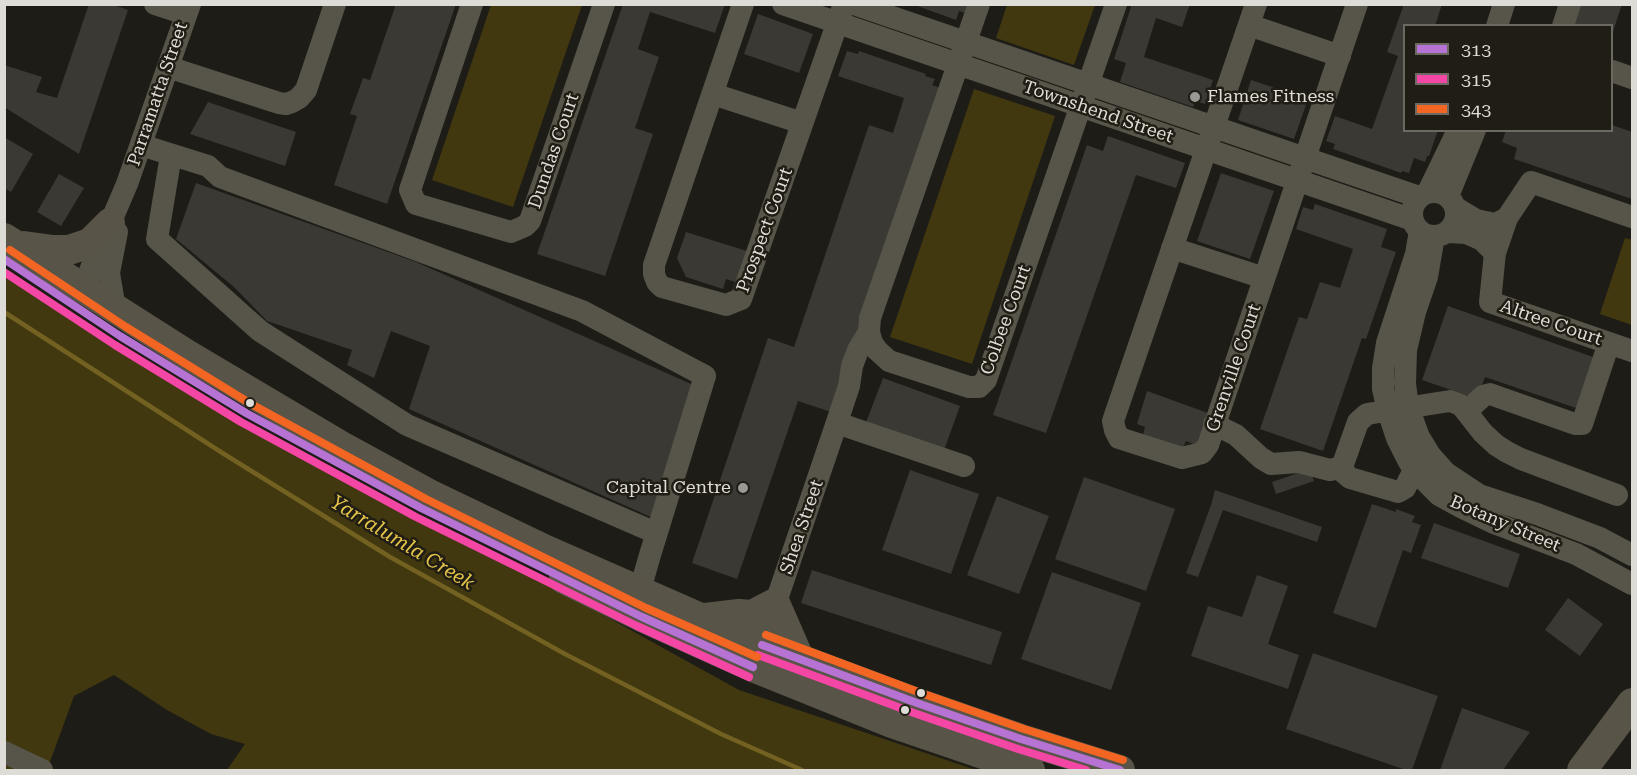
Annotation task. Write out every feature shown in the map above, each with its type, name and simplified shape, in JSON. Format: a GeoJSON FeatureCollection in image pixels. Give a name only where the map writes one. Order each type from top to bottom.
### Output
{"type":"FeatureCollection","features":[{"type":"Feature","properties":{"kind":"main road"},"geometry":{"type":"LineString","coordinates":[[8,247],[69,250],[90,243],[110,223]]}},
{"type":"Feature","properties":{"kind":"main road"},"geometry":{"type":"LineString","coordinates":[[8,247],[246,413],[421,508],[758,656],[892,723],[1030,771]]}},
{"type":"Feature","properties":{"kind":"main road"},"geometry":{"type":"LineString","coordinates":[[8,247],[84,289],[86,301],[105,317],[117,322]]}},
{"type":"Feature","properties":{"kind":"main road"},"geometry":{"type":"LineString","coordinates":[[641,604],[702,618],[752,615],[775,603],[799,658]]}},
{"type":"Feature","properties":{"kind":"main road"},"geometry":{"type":"LineString","coordinates":[[702,618],[758,656],[799,658],[948,714],[1120,771]]}},
{"type":"Feature","properties":{"kind":"main road"},"geometry":{"type":"LineString","coordinates":[[1582,771],[1632,703]]}},
{"type":"Feature","properties":{"kind":"street"},"geometry":{"type":"LineString","coordinates":[[155,4],[188,9]]}},
{"type":"Feature","properties":{"kind":"street"},"geometry":{"type":"LineString","coordinates":[[168,67],[279,103],[292,102],[306,90],[335,4]]}},
{"type":"Feature","properties":{"kind":"street","name":"Dundas Court"},"geometry":{"type":"LineString","coordinates":[[472,4],[410,190],[417,204],[511,232],[525,226],[530,221],[604,4]]}},
{"type":"Feature","properties":{"kind":"street","name":"Prospect Court"},"geometry":{"type":"LineString","coordinates":[[743,4],[654,265],[654,274],[662,287],[726,305],[741,299],[841,14]]}},
{"type":"Feature","properties":{"kind":"street","name":"Townshend Street"},"geometry":{"type":"LineString","coordinates":[[783,4],[841,14],[959,64],[1298,181],[1428,230],[1466,233],[1482,240],[1495,253]]}},
{"type":"Feature","properties":{"kind":"street","name":"Townshend Street"},"geometry":{"type":"LineString","coordinates":[[854,4],[1305,158],[1438,199],[1476,220],[1495,224],[1507,218]]}},
{"type":"Feature","properties":{"kind":"street"},"geometry":{"type":"LineString","coordinates":[[889,361],[872,344],[870,318],[979,4]]}},
{"type":"Feature","properties":{"kind":"street","name":"Colbee Court"},"geometry":{"type":"LineString","coordinates":[[889,361],[969,387],[979,387],[986,380],[1116,4]]}},
{"type":"Feature","properties":{"kind":"street","name":"Grenville Court"},"geometry":{"type":"LineString","coordinates":[[1252,15],[1113,421],[1114,430],[1119,438],[1182,458],[1202,453],[1208,445],[1357,4]]}},
{"type":"Feature","properties":{"kind":"street"},"geometry":{"type":"LineString","coordinates":[[1498,24],[1504,4]]}},
{"type":"Feature","properties":{"kind":"street"},"geometry":{"type":"LineString","coordinates":[[1515,24],[1521,4]]}},
{"type":"Feature","properties":{"kind":"street"},"geometry":{"type":"LineString","coordinates":[[1564,24],[1570,4]]}},
{"type":"Feature","properties":{"kind":"street","name":"Parramatta Street"},"geometry":{"type":"LineString","coordinates":[[84,289],[127,184],[188,9]]}},
{"type":"Feature","properties":{"kind":"street"},"geometry":{"type":"LineString","coordinates":[[1252,15],[1340,56]]}},
{"type":"Feature","properties":{"kind":"street"},"geometry":{"type":"LineString","coordinates":[[1613,72],[1632,78]]}},
{"type":"Feature","properties":{"kind":"street"},"geometry":{"type":"LineString","coordinates":[[713,94],[802,123]]}},
{"type":"Feature","properties":{"kind":"street"},"geometry":{"type":"LineString","coordinates":[[1438,199],[1457,132]]}},
{"type":"Feature","properties":{"kind":"street"},"geometry":{"type":"LineString","coordinates":[[1438,199],[1455,221],[1428,230],[1413,208],[1438,199],[1474,132]]}},
{"type":"Feature","properties":{"kind":"street"},"geometry":{"type":"LineString","coordinates":[[141,146],[208,166],[220,177],[582,311],[705,376],[656,533],[641,604]]}},
{"type":"Feature","properties":{"kind":"street"},"geometry":{"type":"LineString","coordinates":[[171,155],[156,239],[260,331],[407,425],[656,533]]}},
{"type":"Feature","properties":{"kind":"street","name":"Altree Court"},"geometry":{"type":"LineString","coordinates":[[1632,217],[1531,182],[1507,218],[1495,253],[1490,302],[1632,351]]}},
{"type":"Feature","properties":{"kind":"street","name":"Parramatta Street"},"geometry":{"type":"LineString","coordinates":[[117,322],[109,273],[127,184]]}},
{"type":"Feature","properties":{"kind":"street","name":"Botany Street"},"geometry":{"type":"LineString","coordinates":[[1428,230],[1427,277],[1415,312],[1406,350],[1405,382],[1398,409],[1419,437],[1422,462],[1439,495],[1494,523],[1576,554],[1632,584]]}},
{"type":"Feature","properties":{"kind":"street"},"geometry":{"type":"LineString","coordinates":[[1172,248],[1264,278]]}},
{"type":"Feature","properties":{"kind":"street","name":"Shea Street"},"geometry":{"type":"LineString","coordinates":[[758,656],[849,386],[852,366],[858,350],[870,332]]}},
{"type":"Feature","properties":{"kind":"street"},"geometry":{"type":"LineString","coordinates":[[1467,411],[1484,396],[1490,394],[1575,424],[1582,424],[1609,343]]}},
{"type":"Feature","properties":{"kind":"street","name":"Shea Street"},"geometry":{"type":"LineString","coordinates":[[849,386],[858,369],[874,362],[889,361]]}},
{"type":"Feature","properties":{"kind":"street"},"geometry":{"type":"LineString","coordinates":[[1422,462],[1405,488],[1398,492],[1346,477],[1342,471],[1358,422],[1367,414],[1450,401],[1461,405],[1483,433],[1507,452],[1617,495]]}},
{"type":"Feature","properties":{"kind":"street"},"geometry":{"type":"LineString","coordinates":[[837,423],[964,466]]}},
{"type":"Feature","properties":{"kind":"street"},"geometry":{"type":"LineString","coordinates":[[1214,424],[1236,435],[1271,464],[1299,462],[1330,470],[1342,467]]}},
{"type":"Feature","properties":{"kind":"street","name":"Botany Street"},"geometry":{"type":"LineString","coordinates":[[1422,462],[1446,473],[1479,495],[1600,538],[1632,555]]}},
{"type":"Feature","properties":{"kind":"street"},"geometry":{"type":"LineString","coordinates":[[4,752],[42,771]]}},
{"type":"Feature","properties":{"kind":"shaded area"},"geometry":{"type":"Polygon","coordinates":[[[491,5],[582,5],[513,207],[432,180],[491,5]]]}},
{"type":"Feature","properties":{"kind":"shaded area"},"geometry":{"type":"Polygon","coordinates":[[[1007,5],[1095,5],[1074,65],[996,38],[1007,5]]]}},
{"type":"Feature","properties":{"kind":"shaded area"},"geometry":{"type":"Polygon","coordinates":[[[974,89],[1055,116],[972,364],[890,337],[974,89]]]}},
{"type":"Feature","properties":{"kind":"shaded area"},"geometry":{"type":"Polygon","coordinates":[[[1625,238],[1632,240],[1632,325],[1600,314],[1625,238]]]}},
{"type":"Feature","properties":{"kind":"shaded area"},"geometry":{"type":"Polygon","coordinates":[[[4,275],[226,415],[368,493],[524,571],[739,690],[976,770],[227,770],[245,744],[211,734],[167,710],[114,675],[74,696],[47,770],[5,770],[4,275]]]}},
{"type":"Feature","properties":{"kind":"building"},"geometry":{"type":"Polygon","coordinates":[[[89,4],[111,4],[128,10],[79,154],[4,107],[4,65],[42,77],[36,92],[57,98],[89,4]]]}},
{"type":"Feature","properties":{"kind":"building"},"geometry":{"type":"Polygon","coordinates":[[[396,4],[456,4],[387,204],[334,185],[357,116],[350,114],[363,78],[370,80],[396,4]]]}},
{"type":"Feature","properties":{"kind":"building"},"geometry":{"type":"Polygon","coordinates":[[[623,4],[725,4],[715,33],[650,12],[638,49],[659,57],[635,128],[653,134],[605,276],[537,254],[623,4]]]}},
{"type":"Feature","properties":{"kind":"building"},"geometry":{"type":"Polygon","coordinates":[[[912,4],[972,4],[968,14],[959,11],[956,20],[912,4]]]}},
{"type":"Feature","properties":{"kind":"building"},"geometry":{"type":"Polygon","coordinates":[[[1132,4],[1190,4],[1182,27],[1156,18],[1144,57],[1213,80],[1205,104],[1195,101],[1193,107],[1120,82],[1126,63],[1114,59],[1132,4]]]}},
{"type":"Feature","properties":{"kind":"building"},"geometry":{"type":"Polygon","coordinates":[[[1404,4],[1442,4],[1436,24],[1403,24],[1403,132],[1437,132],[1425,162],[1414,158],[1409,173],[1402,171],[1401,173],[1333,149],[1335,144],[1326,141],[1335,116],[1372,129],[1398,56],[1387,52],[1404,4]]]}},
{"type":"Feature","properties":{"kind":"building"},"geometry":{"type":"Polygon","coordinates":[[[1579,4],[1622,4],[1613,32],[1613,24],[1573,24],[1579,4]]]}},
{"type":"Feature","properties":{"kind":"building"},"geometry":{"type":"Polygon","coordinates":[[[758,14],[813,34],[799,73],[744,54],[758,14]]]}},
{"type":"Feature","properties":{"kind":"building"},"geometry":{"type":"Polygon","coordinates":[[[847,51],[858,54],[859,51],[926,74],[925,76],[935,79],[932,85],[940,88],[831,412],[798,401],[737,579],[692,563],[768,338],[794,347],[869,125],[893,133],[904,98],[838,76],[847,51]]]}},
{"type":"Feature","properties":{"kind":"building"},"geometry":{"type":"Polygon","coordinates":[[[1251,80],[1308,99],[1294,139],[1238,120],[1251,80]]]}},
{"type":"Feature","properties":{"kind":"building"},"geometry":{"type":"Polygon","coordinates":[[[208,102],[296,132],[285,166],[190,134],[208,102]]]}},
{"type":"Feature","properties":{"kind":"building"},"geometry":{"type":"Polygon","coordinates":[[[1613,125],[1632,132],[1632,199],[1514,159],[1517,148],[1502,142],[1505,132],[1613,132],[1613,125]]]}},
{"type":"Feature","properties":{"kind":"building"},"geometry":{"type":"Polygon","coordinates":[[[1108,136],[1185,163],[1176,188],[1136,175],[1046,433],[993,415],[1087,145],[1103,151],[1108,136]]]}},
{"type":"Feature","properties":{"kind":"building"},"geometry":{"type":"Polygon","coordinates":[[[4,137],[33,154],[11,192],[4,188],[4,137]]]}},
{"type":"Feature","properties":{"kind":"building"},"geometry":{"type":"Polygon","coordinates":[[[1221,173],[1274,191],[1250,259],[1197,241],[1221,173]]]}},
{"type":"Feature","properties":{"kind":"building"},"geometry":{"type":"Polygon","coordinates":[[[59,174],[84,188],[61,226],[37,212],[59,174]]]}},
{"type":"Feature","properties":{"kind":"building"},"geometry":{"type":"Polygon","coordinates":[[[196,183],[416,262],[698,387],[653,518],[409,409],[430,346],[391,331],[374,378],[347,365],[352,350],[267,321],[234,287],[176,239],[196,183]]]}},
{"type":"Feature","properties":{"kind":"building"},"geometry":{"type":"Polygon","coordinates":[[[1315,204],[1387,229],[1381,247],[1396,252],[1366,339],[1362,338],[1323,451],[1260,429],[1299,317],[1307,319],[1320,282],[1340,288],[1353,249],[1296,229],[1303,207],[1313,210],[1315,204]]]}},
{"type":"Feature","properties":{"kind":"building"},"geometry":{"type":"Polygon","coordinates":[[[686,232],[750,252],[735,282],[726,279],[723,289],[686,277],[677,258],[686,232]]]}},
{"type":"Feature","properties":{"kind":"building"},"geometry":{"type":"Polygon","coordinates":[[[1448,306],[1596,358],[1579,409],[1485,377],[1477,399],[1422,380],[1448,306]]]}},
{"type":"Feature","properties":{"kind":"building"},"geometry":{"type":"Polygon","coordinates":[[[883,378],[960,406],[943,453],[865,425],[883,378]]]}},
{"type":"Feature","properties":{"kind":"building"},"geometry":{"type":"Polygon","coordinates":[[[1147,391],[1208,413],[1196,445],[1186,441],[1183,448],[1143,435],[1145,427],[1137,424],[1147,391]]]}},
{"type":"Feature","properties":{"kind":"building"},"geometry":{"type":"Polygon","coordinates":[[[1310,469],[1314,481],[1276,494],[1272,482],[1310,469]]]}},
{"type":"Feature","properties":{"kind":"building"},"geometry":{"type":"Polygon","coordinates":[[[910,470],[979,494],[951,574],[882,550],[910,470]]]}},
{"type":"Feature","properties":{"kind":"building"},"geometry":{"type":"Polygon","coordinates":[[[1084,477],[1175,509],[1146,591],[1055,559],[1084,477]]]}},
{"type":"Feature","properties":{"kind":"building"},"geometry":{"type":"Polygon","coordinates":[[[1215,490],[1322,527],[1317,542],[1223,510],[1198,577],[1186,573],[1215,490]]]}},
{"type":"Feature","properties":{"kind":"building"},"geometry":{"type":"Polygon","coordinates":[[[997,496],[1049,516],[1019,594],[967,575],[997,496]]]}},
{"type":"Feature","properties":{"kind":"building"},"geometry":{"type":"Polygon","coordinates":[[[1372,504],[1415,516],[1412,522],[1421,525],[1411,553],[1403,550],[1376,628],[1333,613],[1372,504]]]}},
{"type":"Feature","properties":{"kind":"building"},"geometry":{"type":"Polygon","coordinates":[[[1434,523],[1520,554],[1508,588],[1421,558],[1434,523]]]}},
{"type":"Feature","properties":{"kind":"building"},"geometry":{"type":"Polygon","coordinates":[[[812,570],[1002,632],[991,665],[801,603],[812,570]]]}},
{"type":"Feature","properties":{"kind":"building"},"geometry":{"type":"Polygon","coordinates":[[[1052,572],[1141,603],[1111,690],[1021,659],[1052,572]]]}},
{"type":"Feature","properties":{"kind":"building"},"geometry":{"type":"Polygon","coordinates":[[[1257,575],[1288,586],[1268,644],[1299,655],[1288,689],[1191,656],[1208,606],[1242,617],[1257,575]]]}},
{"type":"Feature","properties":{"kind":"building"},"geometry":{"type":"Polygon","coordinates":[[[1568,598],[1603,624],[1580,656],[1545,630],[1568,598]]]}},
{"type":"Feature","properties":{"kind":"building"},"geometry":{"type":"Polygon","coordinates":[[[1313,653],[1438,696],[1412,770],[1406,770],[1286,729],[1313,653]]]}},
{"type":"Feature","properties":{"kind":"building"},"geometry":{"type":"Polygon","coordinates":[[[1462,708],[1530,732],[1503,770],[1440,770],[1462,708]]]}},
{"type":"Feature","properties":{"kind":"waterway","name":"Yarralumla Creek"},"geometry":{"type":"LineString","coordinates":[[4,312],[224,454],[390,557],[565,654],[721,734],[802,770]]}},
{"type":"Feature","properties":{"kind":"transit line","name":"343"},"geometry":{"type":"LineString","coordinates":[[10,250],[126,327],[251,404],[426,499],[646,608],[757,657]]}},
{"type":"Feature","properties":{"kind":"transit line","name":"313"},"geometry":{"type":"LineString","coordinates":[[4,259],[120,336],[246,413],[421,508],[642,617],[753,667]]}},
{"type":"Feature","properties":{"kind":"transit line","name":"315"},"geometry":{"type":"LineString","coordinates":[[4,272],[115,345],[241,422],[416,517],[637,626],[749,677]]}},
{"type":"Feature","properties":{"kind":"transit line","name":"343"},"geometry":{"type":"LineString","coordinates":[[766,635],[921,693],[1123,760]]}},
{"type":"Feature","properties":{"kind":"transit line","name":"313"},"geometry":{"type":"LineString","coordinates":[[762,645],[917,703],[1120,770]]}},
{"type":"Feature","properties":{"kind":"transit line","name":"315"},"geometry":{"type":"LineString","coordinates":[[758,655],[914,713],[1086,770]]}},
{"type":"Feature","properties":{"kind":"place","name":"Flames Fitness"},"geometry":{"type":"Point","coordinates":[1195,97]}},
{"type":"Feature","properties":{"kind":"place","name":"Capital Centre"},"geometry":{"type":"Point","coordinates":[743,488]}}]}
